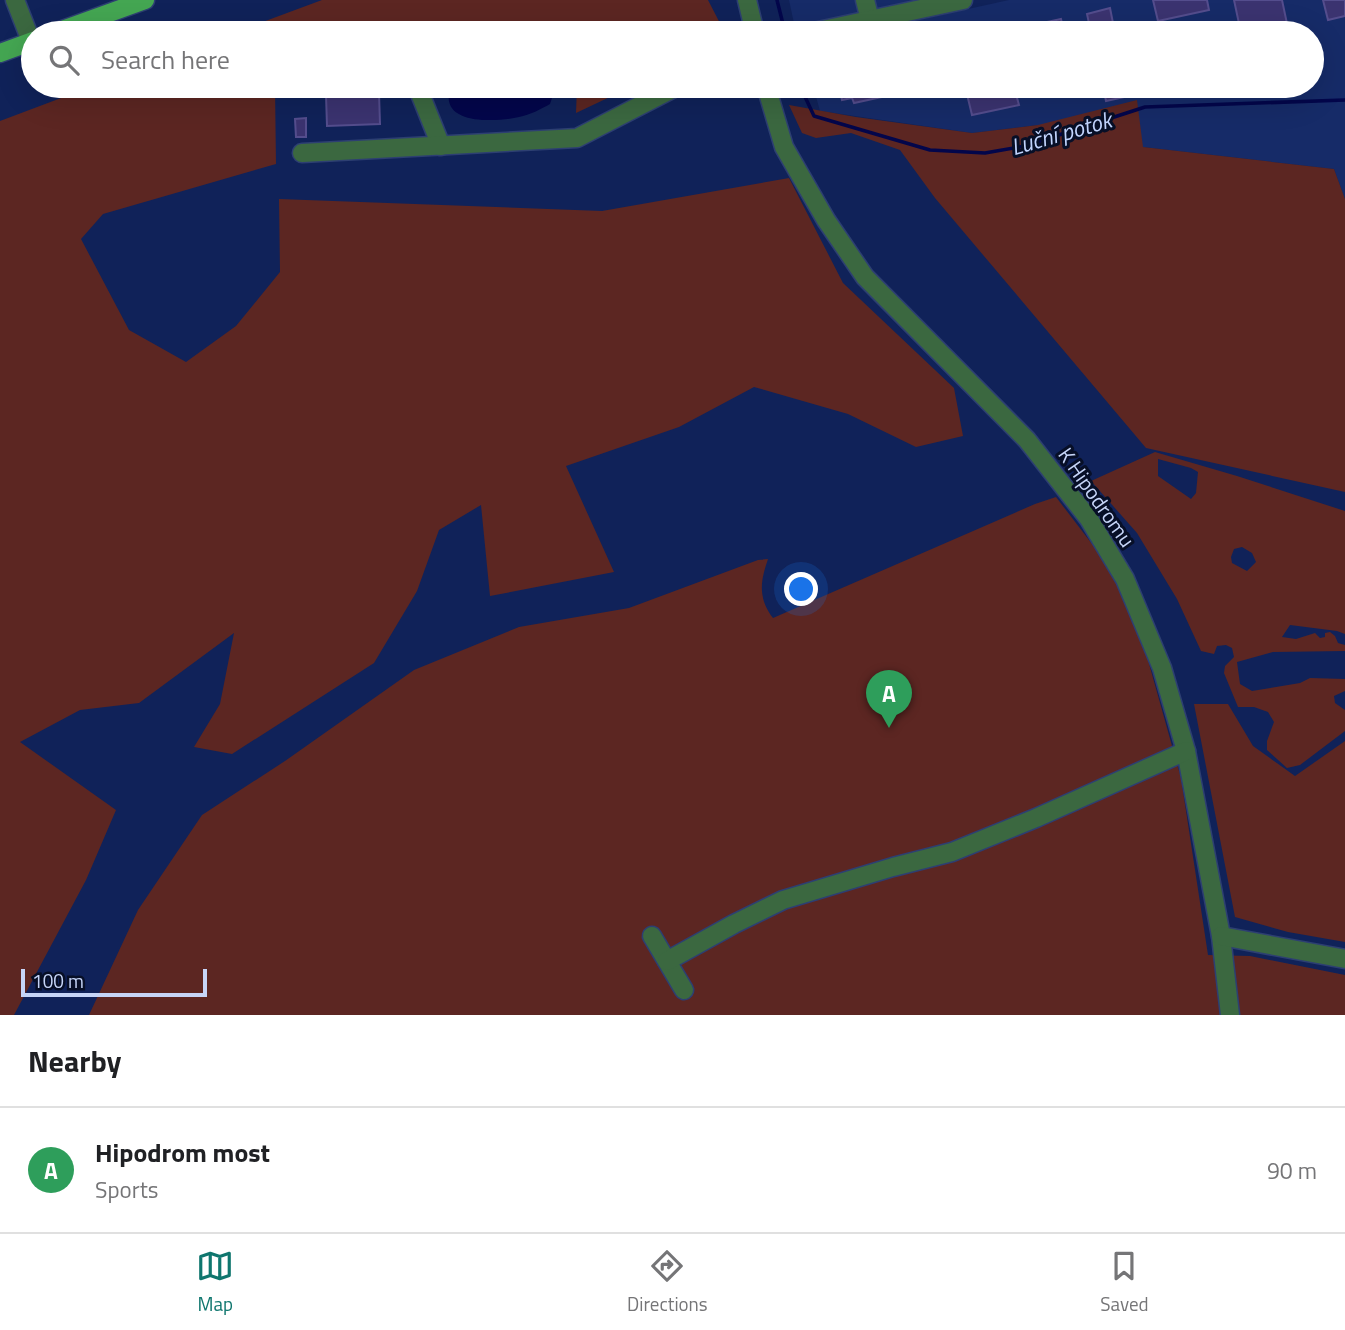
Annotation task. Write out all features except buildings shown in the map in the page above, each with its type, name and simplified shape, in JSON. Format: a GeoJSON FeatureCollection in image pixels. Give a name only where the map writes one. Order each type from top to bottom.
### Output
{"type":"FeatureCollection","features":[{"type":"Feature","properties":{"kind":"main road"},"geometry":{"type":"LineString","coordinates":[[87,21],[145,0]]}},
{"type":"Feature","properties":{"kind":"main road"},"geometry":{"type":"LineString","coordinates":[[0,53],[21,45]]}},
{"type":"Feature","properties":{"kind":"street"},"geometry":{"type":"LineString","coordinates":[[15,0],[24,21]]}},
{"type":"Feature","properties":{"kind":"street"},"geometry":{"type":"LineString","coordinates":[[747,0],[752,21]]}},
{"type":"Feature","properties":{"kind":"street"},"geometry":{"type":"LineString","coordinates":[[865,0],[870,20]]}},
{"type":"Feature","properties":{"kind":"street"},"geometry":{"type":"LineString","coordinates":[[865,21],[963,0]]}},
{"type":"Feature","properties":{"kind":"street"},"geometry":{"type":"LineString","coordinates":[[427,98],[442,146]]}},
{"type":"Feature","properties":{"kind":"street"},"geometry":{"type":"LineString","coordinates":[[302,153],[577,138],[655,98]]}},
{"type":"Feature","properties":{"kind":"street","name":"K Hipodromu"},"geometry":{"type":"LineString","coordinates":[[770,98],[784,147],[826,220],[865,277],[1027,440],[1089,519],[1125,579],[1162,668],[1186,751],[1221,936],[1230,1015]]}},
{"type":"Feature","properties":{"kind":"street"},"geometry":{"type":"LineString","coordinates":[[667,961],[734,923],[783,900],[952,852],[1186,751]]}},
{"type":"Feature","properties":{"kind":"street"},"geometry":{"type":"LineString","coordinates":[[652,936],[684,990]]}},
{"type":"Feature","properties":{"kind":"street"},"geometry":{"type":"LineString","coordinates":[[1221,936],[1345,959]]}},
{"type":"Feature","properties":{"kind":"shaded area"},"geometry":{"type":"Polygon","coordinates":[[[322,0],[708,0],[719,21],[265,21],[322,0]]]}},
{"type":"Feature","properties":{"kind":"shaded area"},"geometry":{"type":"Polygon","coordinates":[[[789,0],[917,0],[826,21],[794,21],[789,0]]]}},
{"type":"Feature","properties":{"kind":"shaded area"},"geometry":{"type":"Polygon","coordinates":[[[1009,0],[1345,0],[1345,199],[1334,169],[1143,147],[1038,125],[972,133],[820,111],[816,98],[1324,98],[1324,21],[914,21],[1009,0]]]}},
{"type":"Feature","properties":{"kind":"shaded area"},"geometry":{"type":"Polygon","coordinates":[[[61,98],[275,98],[276,164],[103,214],[81,239],[129,330],[186,362],[236,326],[280,272],[279,199],[602,211],[789,178],[843,283],[954,388],[963,436],[916,447],[848,414],[754,387],[679,427],[566,466],[614,572],[490,596],[481,505],[439,530],[417,591],[374,663],[232,754],[194,747],[220,704],[234,633],[139,703],[80,710],[20,742],[116,810],[86,880],[14,1015],[0,1015],[0,121],[61,98]]]}},
{"type":"Feature","properties":{"kind":"shaded area"},"geometry":{"type":"Polygon","coordinates":[[[552,98],[550,104],[531,113],[497,120],[460,115],[452,108],[449,99],[552,98]]]}},
{"type":"Feature","properties":{"kind":"shaded area"},"geometry":{"type":"Polygon","coordinates":[[[577,98],[608,98],[576,113],[577,98]]]}},
{"type":"Feature","properties":{"kind":"shaded area"},"geometry":{"type":"Polygon","coordinates":[[[1137,100],[1143,147],[1334,169],[1345,199],[1345,492],[1146,448],[935,198],[900,150],[851,133],[816,138],[802,133],[789,105],[972,133],[1038,125],[1137,100]]]}},
{"type":"Feature","properties":{"kind":"shaded area"},"geometry":{"type":"Polygon","coordinates":[[[1155,452],[1345,511],[1345,634],[1290,625],[1282,637],[1296,639],[1315,633],[1320,638],[1330,632],[1338,643],[1345,645],[1345,651],[1273,652],[1237,662],[1240,684],[1252,691],[1300,683],[1310,678],[1345,679],[1345,691],[1334,696],[1335,703],[1345,710],[1345,731],[1300,765],[1287,768],[1267,750],[1267,741],[1274,722],[1268,712],[1254,707],[1238,707],[1224,673],[1225,666],[1234,657],[1232,648],[1226,645],[1217,646],[1214,654],[1201,651],[1177,599],[1137,533],[1091,481],[1155,452]],[[1158,459],[1158,476],[1191,499],[1196,493],[1198,472],[1158,459]],[[1242,547],[1234,549],[1232,563],[1247,571],[1256,562],[1252,553],[1242,547]]]}},
{"type":"Feature","properties":{"kind":"shaded area"},"geometry":{"type":"Polygon","coordinates":[[[1056,497],[1112,570],[1143,642],[1181,778],[1208,955],[1250,956],[1345,975],[1345,1015],[89,1015],[138,910],[202,815],[285,761],[414,670],[519,627],[629,608],[758,560],[768,559],[762,590],[765,604],[773,618],[1056,497]]]}},
{"type":"Feature","properties":{"kind":"shaded area"},"geometry":{"type":"Polygon","coordinates":[[[1194,704],[1228,704],[1253,746],[1295,776],[1345,741],[1345,942],[1288,932],[1235,917],[1194,704]]]}},
{"type":"Feature","properties":{"kind":"waterway","name":"Luční potok"},"geometry":{"type":"LineString","coordinates":[[777,0],[782,21]]}},
{"type":"Feature","properties":{"kind":"waterway","name":"Luční potok"},"geometry":{"type":"LineString","coordinates":[[806,98],[814,116],[930,150],[985,153],[1025,146],[1145,107],[1345,100]]}},
{"type":"Feature","properties":{"kind":"place","name":"Hipodrom most"},"geometry":{"type":"Point","coordinates":[889,728]}}]}
